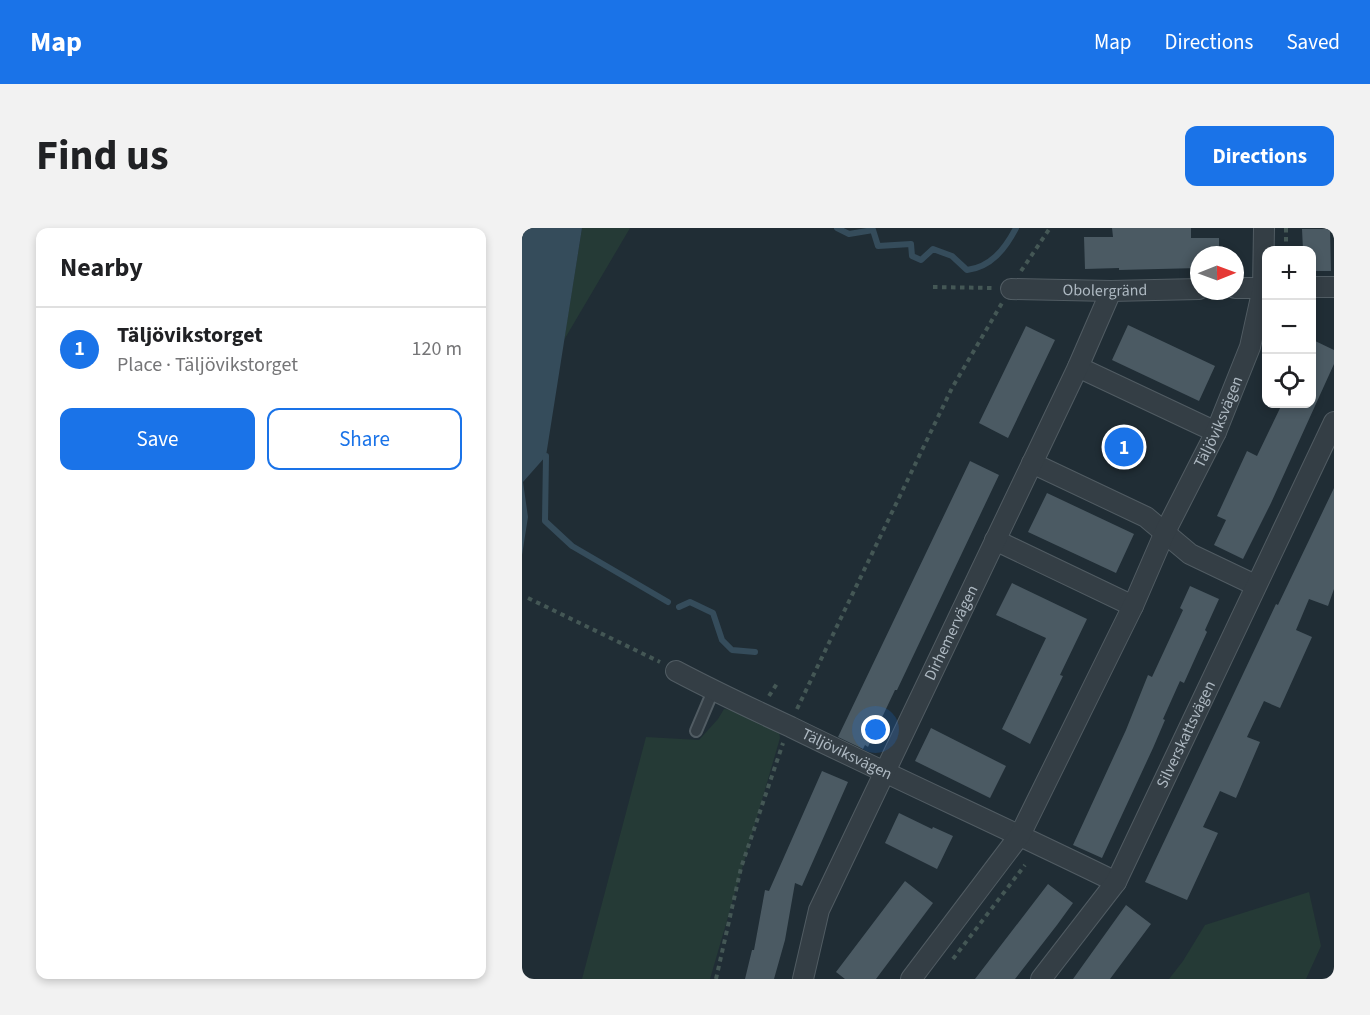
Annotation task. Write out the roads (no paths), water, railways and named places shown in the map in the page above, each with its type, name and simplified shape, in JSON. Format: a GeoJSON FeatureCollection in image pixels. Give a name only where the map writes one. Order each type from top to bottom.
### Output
{"type":"FeatureCollection","features":[{"type":"Feature","properties":{"kind":"street","name":"Täljöviksvägen"},"geometry":{"type":"LineString","coordinates":[[1264,228],[1264,246]]}},
{"type":"Feature","properties":{"kind":"street"},"geometry":{"type":"LineString","coordinates":[[1316,287],[1334,287]]}},
{"type":"Feature","properties":{"kind":"street"},"geometry":{"type":"LineString","coordinates":[[1244,288],[1262,288]]}},
{"type":"Feature","properties":{"kind":"street","name":"Obolergränd"},"geometry":{"type":"LineString","coordinates":[[1011,289],[1111,291],[1190,289]]}},
{"type":"Feature","properties":{"kind":"street","name":"Dirhemervägen"},"geometry":{"type":"LineString","coordinates":[[803,979],[819,910],[1078,367],[1111,291]]}},
{"type":"Feature","properties":{"kind":"street","name":"Täljöviksvägen"},"geometry":{"type":"LineString","coordinates":[[910,979],[1020,835],[1133,606],[1165,532],[1216,432],[1250,347],[1262,300]]}},
{"type":"Feature","properties":{"kind":"street"},"geometry":{"type":"LineString","coordinates":[[1078,367],[1216,432]]}},
{"type":"Feature","properties":{"kind":"street","name":"Silverskattsvägen"},"geometry":{"type":"LineString","coordinates":[[1041,979],[1116,882],[1334,422]]}},
{"type":"Feature","properties":{"kind":"street"},"geometry":{"type":"LineString","coordinates":[[1032,463],[1146,517],[1190,554],[1256,585]]}},
{"type":"Feature","properties":{"kind":"street"},"geometry":{"type":"LineString","coordinates":[[995,540],[1133,606]]}},
{"type":"Feature","properties":{"kind":"street","name":"Täljöviksvägen"},"geometry":{"type":"LineString","coordinates":[[676,671],[885,774],[1020,835]]}},
{"type":"Feature","properties":{"kind":"street"},"geometry":{"type":"LineString","coordinates":[[1020,835],[1116,882]]}},
{"type":"Feature","properties":{"kind":"lane"},"geometry":{"type":"LineString","coordinates":[[696,731],[713,691]]}},
{"type":"Feature","properties":{"kind":"water"},"geometry":{"type":"Polygon","coordinates":[[[522,228],[582,228],[546,456],[523,482],[528,517],[522,555],[522,228]]]}},
{"type":"Feature","properties":{"kind":"waterway"},"geometry":{"type":"LineString","coordinates":[[837,228],[849,234],[873,230],[878,246],[911,244],[912,256],[921,260],[933,249],[952,256],[967,270],[983,265],[996,256],[1016,228]]}},
{"type":"Feature","properties":{"kind":"waterway"},"geometry":{"type":"LineString","coordinates":[[546,456],[545,521],[572,546],[668,602]]}},
{"type":"Feature","properties":{"kind":"waterway"},"geometry":{"type":"LineString","coordinates":[[679,607],[690,602],[713,613],[722,640],[732,650],[755,652]]}},
{"type":"Feature","properties":{"kind":"place","name":"Täljövikstorget"},"geometry":{"type":"Point","coordinates":[1124,447]}}]}
